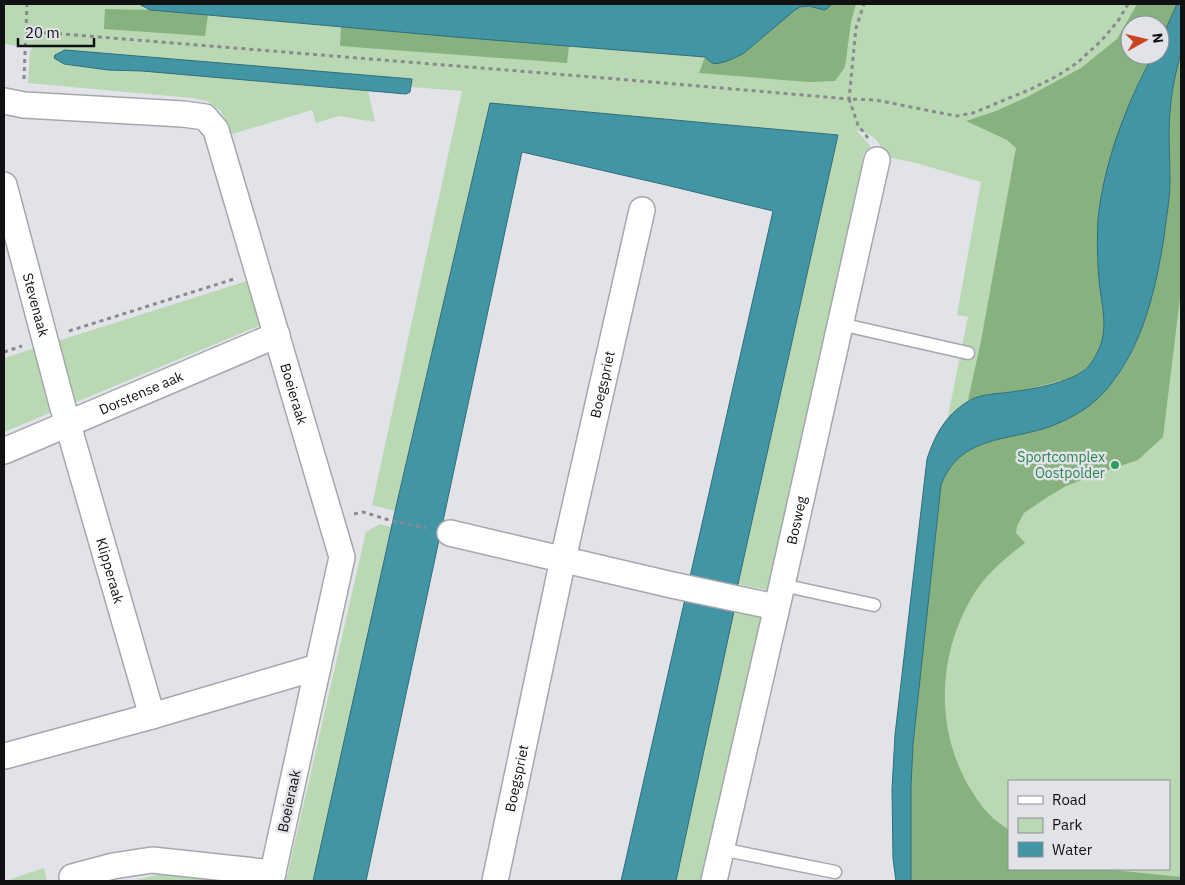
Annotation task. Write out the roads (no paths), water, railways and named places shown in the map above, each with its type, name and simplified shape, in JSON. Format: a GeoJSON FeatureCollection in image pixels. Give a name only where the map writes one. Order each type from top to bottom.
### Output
{"type":"FeatureCollection","features":[{"type":"Feature","properties":{"kind":"street","name":"Boeieraak"},"geometry":{"type":"LineString","coordinates":[[14,103],[183,114],[205,117],[216,130],[342,557],[272,877],[152,860],[113,866],[72,877]]}},
{"type":"Feature","properties":{"kind":"street","name":"Bosweg"},"geometry":{"type":"LineString","coordinates":[[714,881],[877,160]]}},
{"type":"Feature","properties":{"kind":"street","name":"Stevenaak"},"geometry":{"type":"LineString","coordinates":[[4,185],[68,425]]}},
{"type":"Feature","properties":{"kind":"street","name":"Boegspriet"},"geometry":{"type":"LineString","coordinates":[[495,881],[563,559],[642,210]]}},
{"type":"Feature","properties":{"kind":"street","name":"Dorstense aak"},"geometry":{"type":"LineString","coordinates":[[4,451],[277,335]]}},
{"type":"Feature","properties":{"kind":"street","name":"Klipperaak"},"geometry":{"type":"LineString","coordinates":[[68,425],[152,716]]}},
{"type":"Feature","properties":{"kind":"street"},"geometry":{"type":"LineString","coordinates":[[450,533],[740,600],[779,596]]}},
{"type":"Feature","properties":{"kind":"street"},"geometry":{"type":"LineString","coordinates":[[5,756],[152,716],[318,667]]}},
{"type":"Feature","properties":{"kind":"lane"},"geometry":{"type":"LineString","coordinates":[[840,324],[968,353]]}},
{"type":"Feature","properties":{"kind":"lane"},"geometry":{"type":"LineString","coordinates":[[779,596],[874,605]]}},
{"type":"Feature","properties":{"kind":"lane"},"geometry":{"type":"LineString","coordinates":[[721,849],[835,872]]}},
{"type":"Feature","properties":{"kind":"water"},"geometry":{"type":"Polygon","coordinates":[[[139,4],[832,4],[824,10],[809,6],[800,7],[744,53],[728,61],[715,64],[705,57],[150,10],[139,4]]]}},
{"type":"Feature","properties":{"kind":"water"},"geometry":{"type":"Polygon","coordinates":[[[1177,4],[1181,4],[1181,53],[1170,106],[1170,188],[1168,209],[1155,283],[1142,329],[1132,351],[1120,372],[1106,390],[1089,406],[1049,427],[986,443],[972,449],[960,457],[949,469],[941,485],[913,744],[911,881],[896,881],[893,859],[892,789],[895,735],[927,459],[942,427],[959,407],[967,402],[985,395],[1013,392],[1061,382],[1089,366],[1095,356],[1101,344],[1104,326],[1097,242],[1098,219],[1105,176],[1125,114],[1148,65],[1170,65],[1170,20],[1177,4]]]}},
{"type":"Feature","properties":{"kind":"water"},"geometry":{"type":"Polygon","coordinates":[[[65,50],[412,79],[410,92],[406,94],[142,71],[108,70],[64,64],[54,58],[55,55],[65,50]]]}},
{"type":"Feature","properties":{"kind":"water"},"geometry":{"type":"Polygon","coordinates":[[[490,103],[838,135],[738,584],[734,611],[676,881],[621,881],[773,211],[522,152],[366,881],[313,881],[395,511],[490,103]]]}},
{"type":"Feature","properties":{"kind":"place","name":"Sportcomplex Oostpolder"},"geometry":{"type":"Point","coordinates":[1115,465]}}]}
